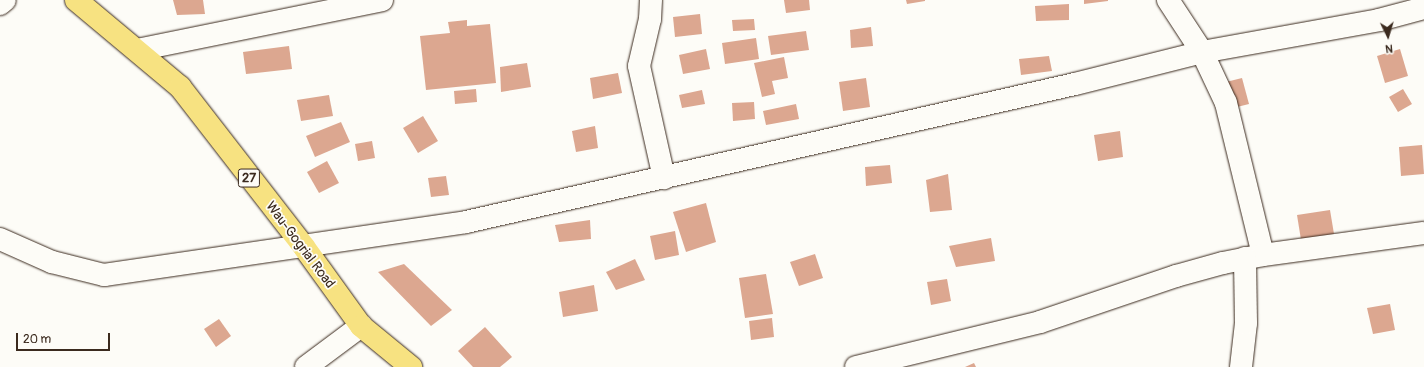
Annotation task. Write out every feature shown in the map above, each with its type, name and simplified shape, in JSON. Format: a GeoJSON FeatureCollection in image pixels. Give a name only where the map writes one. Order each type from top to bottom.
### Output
{"type":"FeatureCollection","features":[{"type":"Feature","properties":{"kind":"main road","name":"Wau-Gogrial Road"},"geometry":{"type":"LineString","coordinates":[[76,0],[180,87],[304,247],[361,326],[411,367]]}},
{"type":"Feature","properties":{"kind":"street"},"geometry":{"type":"LineString","coordinates":[[0,4],[5,0]]}},
{"type":"Feature","properties":{"kind":"street"},"geometry":{"type":"LineString","coordinates":[[137,50],[382,0]]}},
{"type":"Feature","properties":{"kind":"street"},"geometry":{"type":"LineString","coordinates":[[651,0],[650,19],[639,66],[664,178]]}},
{"type":"Feature","properties":{"kind":"street"},"geometry":{"type":"LineString","coordinates":[[1168,0],[1202,52],[1226,103],[1254,257],[1241,367]]}},
{"type":"Feature","properties":{"kind":"street"},"geometry":{"type":"LineString","coordinates":[[0,239],[52,262],[104,275],[304,247],[466,222],[1068,86],[1202,52],[1379,20],[1424,8]]}},
{"type":"Feature","properties":{"kind":"street"},"geometry":{"type":"LineString","coordinates":[[856,367],[1040,322],[1176,276],[1254,257],[1424,233]]}},
{"type":"Feature","properties":{"kind":"street"},"geometry":{"type":"LineString","coordinates":[[306,367],[361,326]]}},
{"type":"Feature","properties":{"kind":"building"},"geometry":{"type":"Polygon","coordinates":[[[173,0],[203,0],[205,14],[177,15],[173,0]]]}},
{"type":"Feature","properties":{"kind":"building"},"geometry":{"type":"Polygon","coordinates":[[[784,0],[809,0],[810,10],[786,13],[784,0]]]}},
{"type":"Feature","properties":{"kind":"building"},"geometry":{"type":"Polygon","coordinates":[[[906,0],[925,0],[925,1],[907,4],[906,0]]]}},
{"type":"Feature","properties":{"kind":"building"},"geometry":{"type":"Polygon","coordinates":[[[1084,0],[1108,0],[1108,1],[1084,4],[1084,0]]]}},
{"type":"Feature","properties":{"kind":"building"},"geometry":{"type":"Polygon","coordinates":[[[1069,4],[1069,20],[1036,21],[1035,6],[1069,4]]]}},
{"type":"Feature","properties":{"kind":"building"},"geometry":{"type":"Polygon","coordinates":[[[700,14],[702,34],[675,37],[673,17],[700,14]]]}},
{"type":"Feature","properties":{"kind":"building"},"geometry":{"type":"Polygon","coordinates":[[[754,19],[755,30],[733,31],[732,20],[754,19]]]}},
{"type":"Feature","properties":{"kind":"building"},"geometry":{"type":"Polygon","coordinates":[[[467,20],[467,26],[490,24],[496,83],[426,90],[420,36],[450,33],[448,22],[467,20]]]}},
{"type":"Feature","properties":{"kind":"building"},"geometry":{"type":"Polygon","coordinates":[[[871,27],[873,46],[851,48],[850,30],[871,27]]]}},
{"type":"Feature","properties":{"kind":"building"},"geometry":{"type":"Polygon","coordinates":[[[806,31],[809,50],[771,55],[768,36],[806,31]]]}},
{"type":"Feature","properties":{"kind":"building"},"geometry":{"type":"Polygon","coordinates":[[[756,38],[759,59],[725,64],[722,43],[756,38]]]}},
{"type":"Feature","properties":{"kind":"building"},"geometry":{"type":"Polygon","coordinates":[[[289,46],[292,69],[246,74],[243,52],[289,46]]]}},
{"type":"Feature","properties":{"kind":"building"},"geometry":{"type":"Polygon","coordinates":[[[706,49],[710,69],[683,74],[679,55],[706,49]]]}},
{"type":"Feature","properties":{"kind":"building"},"geometry":{"type":"Polygon","coordinates":[[[1400,49],[1408,76],[1385,83],[1377,56],[1400,49]]]}},
{"type":"Feature","properties":{"kind":"building"},"geometry":{"type":"Polygon","coordinates":[[[1049,56],[1052,71],[1021,75],[1019,59],[1049,56]]]}},
{"type":"Feature","properties":{"kind":"building"},"geometry":{"type":"Polygon","coordinates":[[[784,57],[788,78],[772,81],[775,94],[762,97],[754,63],[784,57]]]}},
{"type":"Feature","properties":{"kind":"building"},"geometry":{"type":"Polygon","coordinates":[[[527,63],[531,87],[501,92],[500,67],[527,63]]]}},
{"type":"Feature","properties":{"kind":"building"},"geometry":{"type":"Polygon","coordinates":[[[618,73],[622,93],[593,99],[590,78],[618,73]]]}},
{"type":"Feature","properties":{"kind":"building"},"geometry":{"type":"Polygon","coordinates":[[[866,78],[870,107],[843,111],[839,82],[866,78]]]}},
{"type":"Feature","properties":{"kind":"building"},"geometry":{"type":"Polygon","coordinates":[[[1242,78],[1249,104],[1229,109],[1222,83],[1242,78]]]}},
{"type":"Feature","properties":{"kind":"building"},"geometry":{"type":"Polygon","coordinates":[[[476,89],[477,102],[455,104],[454,91],[476,89]]]}},
{"type":"Feature","properties":{"kind":"building"},"geometry":{"type":"Polygon","coordinates":[[[1403,89],[1412,104],[1398,112],[1389,97],[1403,89]]]}},
{"type":"Feature","properties":{"kind":"building"},"geometry":{"type":"Polygon","coordinates":[[[702,90],[705,104],[682,108],[679,95],[702,90]]]}},
{"type":"Feature","properties":{"kind":"building"},"geometry":{"type":"Polygon","coordinates":[[[329,95],[333,116],[301,121],[297,100],[329,95]]]}},
{"type":"Feature","properties":{"kind":"building"},"geometry":{"type":"Polygon","coordinates":[[[754,102],[755,119],[733,121],[732,103],[754,102]]]}},
{"type":"Feature","properties":{"kind":"building"},"geometry":{"type":"Polygon","coordinates":[[[796,104],[799,119],[766,125],[763,111],[796,104]]]}},
{"type":"Feature","properties":{"kind":"building"},"geometry":{"type":"Polygon","coordinates":[[[423,116],[438,141],[418,153],[403,128],[423,116]]]}},
{"type":"Feature","properties":{"kind":"building"},"geometry":{"type":"Polygon","coordinates":[[[341,122],[350,142],[315,157],[306,136],[341,122]]]}},
{"type":"Feature","properties":{"kind":"building"},"geometry":{"type":"Polygon","coordinates":[[[595,126],[598,148],[576,152],[572,131],[595,126]]]}},
{"type":"Feature","properties":{"kind":"building"},"geometry":{"type":"Polygon","coordinates":[[[1120,131],[1123,157],[1098,161],[1094,135],[1120,131]]]}},
{"type":"Feature","properties":{"kind":"building"},"geometry":{"type":"Polygon","coordinates":[[[372,141],[375,158],[358,161],[355,144],[372,141]]]}},
{"type":"Feature","properties":{"kind":"building"},"geometry":{"type":"Polygon","coordinates":[[[1422,145],[1424,174],[1401,176],[1399,147],[1422,145]]]}},
{"type":"Feature","properties":{"kind":"building"},"geometry":{"type":"Polygon","coordinates":[[[327,161],[339,183],[319,193],[307,172],[327,161]]]}},
{"type":"Feature","properties":{"kind":"building"},"geometry":{"type":"Polygon","coordinates":[[[890,165],[892,183],[866,186],[865,167],[890,165]]]}},
{"type":"Feature","properties":{"kind":"building"},"geometry":{"type":"Polygon","coordinates":[[[948,174],[952,210],[930,212],[926,180],[948,174]]]}},
{"type":"Feature","properties":{"kind":"building"},"geometry":{"type":"Polygon","coordinates":[[[446,176],[449,195],[431,197],[428,178],[446,176]]]}},
{"type":"Feature","properties":{"kind":"building"},"geometry":{"type":"Polygon","coordinates":[[[706,203],[716,242],[686,252],[673,212],[706,203]]]}},
{"type":"Feature","properties":{"kind":"building"},"geometry":{"type":"Polygon","coordinates":[[[1330,210],[1335,240],[1302,246],[1297,215],[1330,210]]]}},
{"type":"Feature","properties":{"kind":"building"},"geometry":{"type":"Polygon","coordinates":[[[590,220],[591,239],[559,242],[555,225],[590,220]]]}},
{"type":"Feature","properties":{"kind":"building"},"geometry":{"type":"Polygon","coordinates":[[[675,231],[679,255],[655,260],[650,236],[675,231]]]}},
{"type":"Feature","properties":{"kind":"building"},"geometry":{"type":"Polygon","coordinates":[[[991,238],[995,261],[956,267],[949,246],[991,238]]]}},
{"type":"Feature","properties":{"kind":"building"},"geometry":{"type":"Polygon","coordinates":[[[815,254],[823,278],[799,286],[790,262],[815,254]]]}},
{"type":"Feature","properties":{"kind":"building"},"geometry":{"type":"Polygon","coordinates":[[[635,259],[645,280],[616,290],[606,272],[635,259]]]}},
{"type":"Feature","properties":{"kind":"building"},"geometry":{"type":"Polygon","coordinates":[[[404,264],[452,310],[431,326],[378,272],[404,264]]]}},
{"type":"Feature","properties":{"kind":"building"},"geometry":{"type":"Polygon","coordinates":[[[766,274],[773,314],[745,318],[739,278],[766,274]]]}},
{"type":"Feature","properties":{"kind":"building"},"geometry":{"type":"Polygon","coordinates":[[[947,279],[951,301],[931,305],[927,282],[947,279]]]}},
{"type":"Feature","properties":{"kind":"building"},"geometry":{"type":"Polygon","coordinates":[[[594,285],[598,311],[563,317],[559,292],[594,285]]]}},
{"type":"Feature","properties":{"kind":"building"},"geometry":{"type":"Polygon","coordinates":[[[1390,304],[1395,330],[1373,334],[1367,308],[1390,304]]]}},
{"type":"Feature","properties":{"kind":"building"},"geometry":{"type":"Polygon","coordinates":[[[772,318],[774,337],[751,340],[749,321],[772,318]]]}},
{"type":"Feature","properties":{"kind":"building"},"geometry":{"type":"Polygon","coordinates":[[[219,319],[231,336],[216,347],[204,329],[219,319]]]}},
{"type":"Feature","properties":{"kind":"building"},"geometry":{"type":"Polygon","coordinates":[[[485,327],[512,357],[500,367],[473,367],[458,351],[485,327]]]}},
{"type":"Feature","properties":{"kind":"building"},"geometry":{"type":"Polygon","coordinates":[[[974,363],[976,367],[965,367],[974,363]]]}}]}
